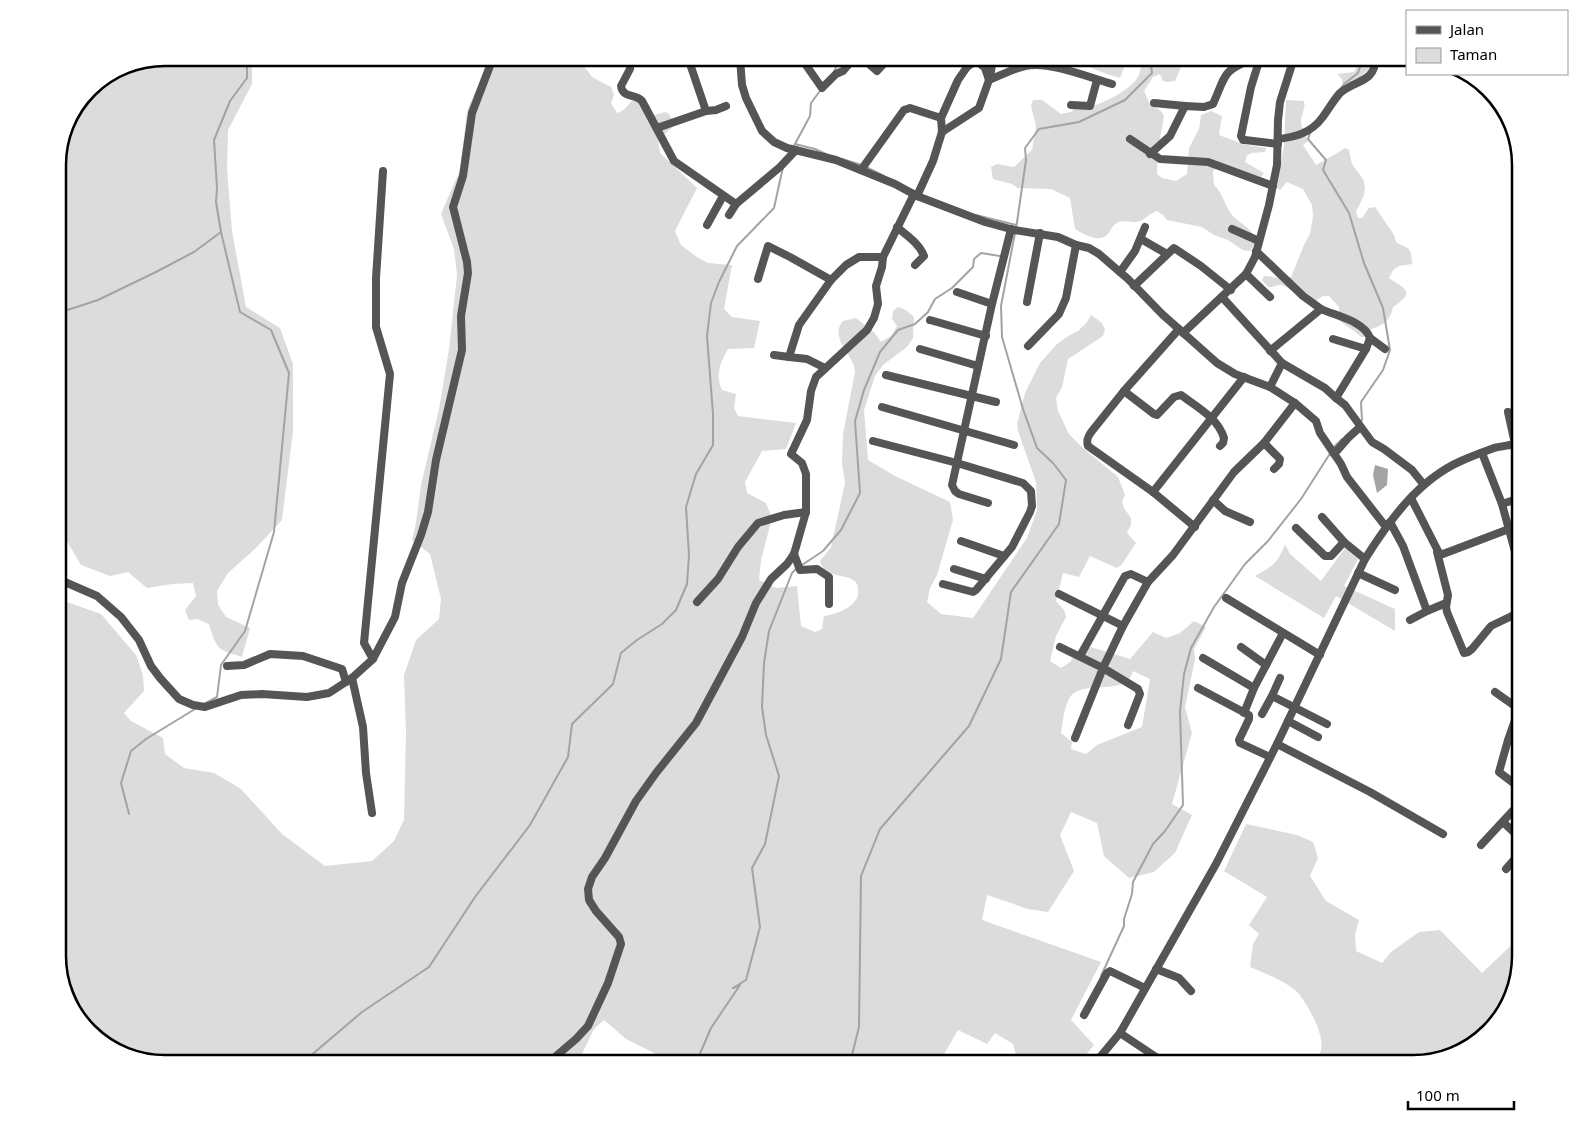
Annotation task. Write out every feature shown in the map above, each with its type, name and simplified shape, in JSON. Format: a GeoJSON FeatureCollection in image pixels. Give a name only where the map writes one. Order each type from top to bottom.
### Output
{"type":"FeatureCollection","features":[{"type":"Feature","properties":{"kind":"street"},"geometry":{"type":"LineString","coordinates":[[66,582],[97,596],[121,617],[138,640],[151,666],[160,678],[179,699],[193,705],[205,707],[241,695],[262,694],[307,697],[329,693],[349,680],[373,659],[395,617],[402,583],[428,512],[436,460],[462,350],[460,316],[468,273],[453,207],[463,176],[472,114],[490,66]]}},
{"type":"Feature","properties":{"kind":"street"},"geometry":{"type":"LineString","coordinates":[[630,66],[620,88],[625,95],[640,98],[657,128],[669,155],[674,161],[736,204]]}},
{"type":"Feature","properties":{"kind":"street"},"geometry":{"type":"LineString","coordinates":[[691,66],[706,111]]}},
{"type":"Feature","properties":{"kind":"street"},"geometry":{"type":"LineString","coordinates":[[741,66],[742,85],[750,108],[762,131],[769,139],[792,149],[863,167],[895,184],[984,222],[1014,230],[1058,237],[1076,245],[1089,248],[1120,272],[1217,363],[1235,374],[1270,387],[1295,403],[1316,420],[1320,433],[1355,489],[1388,525],[1403,546],[1427,611]]}},
{"type":"Feature","properties":{"kind":"street"},"geometry":{"type":"LineString","coordinates":[[807,66],[820,87],[824,87],[836,74],[843,71],[847,66]]}},
{"type":"Feature","properties":{"kind":"street"},"geometry":{"type":"LineString","coordinates":[[871,66],[877,71],[881,66]]}},
{"type":"Feature","properties":{"kind":"street"},"geometry":{"type":"LineString","coordinates":[[558,1055],[588,1026],[608,983],[621,944],[619,937],[589,900],[588,889],[592,877],[605,858],[636,801],[696,724],[742,637],[756,603],[771,579],[787,564],[794,554],[806,512],[806,474],[802,463],[791,454],[807,420],[813,384],[825,368],[867,330],[874,318],[878,304],[876,286],[883,257],[933,161],[942,132],[941,118],[958,80],[969,66]]}},
{"type":"Feature","properties":{"kind":"street"},"geometry":{"type":"LineString","coordinates":[[983,66],[990,80]]}},
{"type":"Feature","properties":{"kind":"street"},"geometry":{"type":"LineString","coordinates":[[942,132],[979,108],[990,80],[992,66]]}},
{"type":"Feature","properties":{"kind":"street"},"geometry":{"type":"LineString","coordinates":[[990,80],[1011,70],[1029,66]]}},
{"type":"Feature","properties":{"kind":"street"},"geometry":{"type":"LineString","coordinates":[[1042,66],[1057,68],[1112,84]]}},
{"type":"Feature","properties":{"kind":"street"},"geometry":{"type":"LineString","coordinates":[[1154,103],[1204,107],[1213,104],[1222,80],[1236,66]]}},
{"type":"Feature","properties":{"kind":"street"},"geometry":{"type":"LineString","coordinates":[[1257,66],[1250,87],[1241,136],[1243,140],[1278,141],[1309,130],[1318,123],[1341,92],[1368,78],[1373,72],[1374,66]]}},
{"type":"Feature","properties":{"kind":"street"},"geometry":{"type":"LineString","coordinates":[[1195,527],[1153,492],[1094,451],[1088,446],[1087,438],[1124,391],[1181,331],[1231,290],[1250,268],[1273,186],[1277,165],[1280,102],[1291,66]]}},
{"type":"Feature","properties":{"kind":"street"},"geometry":{"type":"LineString","coordinates":[[1071,105],[1090,106],[1097,80]]}},
{"type":"Feature","properties":{"kind":"street"},"geometry":{"type":"LineString","coordinates":[[657,128],[726,106]]}},
{"type":"Feature","properties":{"kind":"street"},"geometry":{"type":"LineString","coordinates":[[1150,154],[1170,136],[1186,106]]}},
{"type":"Feature","properties":{"kind":"street"},"geometry":{"type":"LineString","coordinates":[[863,167],[904,110],[910,108],[941,118]]}},
{"type":"Feature","properties":{"kind":"street"},"geometry":{"type":"LineString","coordinates":[[1130,139],[1150,154],[1164,160],[1208,162],[1273,186]]}},
{"type":"Feature","properties":{"kind":"street"},"geometry":{"type":"LineString","coordinates":[[729,215],[736,204],[783,164],[792,149]]}},
{"type":"Feature","properties":{"kind":"street"},"geometry":{"type":"LineString","coordinates":[[373,659],[364,643],[390,374],[376,327],[376,278],[382,171]]}},
{"type":"Feature","properties":{"kind":"street"},"geometry":{"type":"LineString","coordinates":[[708,225],[723,196]]}},
{"type":"Feature","properties":{"kind":"street"},"geometry":{"type":"LineString","coordinates":[[1120,272],[1130,259],[1145,227]]}},
{"type":"Feature","properties":{"kind":"street"},"geometry":{"type":"LineString","coordinates":[[897,228],[916,243],[924,256],[915,265]]}},
{"type":"Feature","properties":{"kind":"street"},"geometry":{"type":"LineString","coordinates":[[1232,228],[1259,241]]}},
{"type":"Feature","properties":{"kind":"street"},"geometry":{"type":"LineString","coordinates":[[988,503],[955,491],[952,485],[992,304],[1004,256],[1014,230]]}},
{"type":"Feature","properties":{"kind":"street"},"geometry":{"type":"LineString","coordinates":[[1027,302],[1040,233]]}},
{"type":"Feature","properties":{"kind":"street"},"geometry":{"type":"LineString","coordinates":[[1141,239],[1167,254]]}},
{"type":"Feature","properties":{"kind":"street"},"geometry":{"type":"LineString","coordinates":[[1028,346],[1060,314],[1066,298],[1076,245]]}},
{"type":"Feature","properties":{"kind":"street"},"geometry":{"type":"LineString","coordinates":[[758,279],[768,246],[831,280]]}},
{"type":"Feature","properties":{"kind":"street"},"geometry":{"type":"LineString","coordinates":[[1134,286],[1173,248],[1176,248],[1231,290]]}},
{"type":"Feature","properties":{"kind":"street"},"geometry":{"type":"LineString","coordinates":[[1256,251],[1303,296],[1321,309],[1365,329],[1370,338],[1386,349]]}},
{"type":"Feature","properties":{"kind":"street"},"geometry":{"type":"LineString","coordinates":[[790,357],[799,325],[831,280],[846,265],[859,257],[883,257]]}},
{"type":"Feature","properties":{"kind":"street"},"geometry":{"type":"LineString","coordinates":[[1246,274],[1270,297]]}},
{"type":"Feature","properties":{"kind":"street"},"geometry":{"type":"LineString","coordinates":[[957,292],[992,304]]}},
{"type":"Feature","properties":{"kind":"street"},"geometry":{"type":"LineString","coordinates":[[1222,297],[1282,363],[1324,388],[1336,398],[1344,405],[1372,442],[1412,470],[1424,485]]}},
{"type":"Feature","properties":{"kind":"street"},"geometry":{"type":"LineString","coordinates":[[1270,351],[1321,309]]}},
{"type":"Feature","properties":{"kind":"street"},"geometry":{"type":"LineString","coordinates":[[930,320],[986,336]]}},
{"type":"Feature","properties":{"kind":"street"},"geometry":{"type":"LineString","coordinates":[[1336,398],[1370,338]]}},
{"type":"Feature","properties":{"kind":"street"},"geometry":{"type":"LineString","coordinates":[[1333,339],[1366,348]]}},
{"type":"Feature","properties":{"kind":"street"},"geometry":{"type":"LineString","coordinates":[[920,349],[978,366]]}},
{"type":"Feature","properties":{"kind":"street"},"geometry":{"type":"LineString","coordinates":[[774,356],[807,359],[825,368]]}},
{"type":"Feature","properties":{"kind":"street"},"geometry":{"type":"LineString","coordinates":[[1270,387],[1282,363]]}},
{"type":"Feature","properties":{"kind":"street"},"geometry":{"type":"LineString","coordinates":[[886,375],[996,402]]}},
{"type":"Feature","properties":{"kind":"street"},"geometry":{"type":"LineString","coordinates":[[1153,492],[1244,377]]}},
{"type":"Feature","properties":{"kind":"street"},"geometry":{"type":"LineString","coordinates":[[1124,391],[1157,415],[1174,397],[1181,395],[1212,418],[1224,438],[1220,446]]}},
{"type":"Feature","properties":{"kind":"street"},"geometry":{"type":"LineString","coordinates":[[1076,738],[1103,668],[1123,626],[1148,582],[1165,565],[1195,527],[1234,472],[1264,443],[1295,403]]}},
{"type":"Feature","properties":{"kind":"street"},"geometry":{"type":"LineString","coordinates":[[882,407],[1014,445]]}},
{"type":"Feature","properties":{"kind":"street"},"geometry":{"type":"LineString","coordinates":[[1508,412],[1512,424]]}},
{"type":"Feature","properties":{"kind":"street"},"geometry":{"type":"LineString","coordinates":[[1332,452],[1359,425]]}},
{"type":"Feature","properties":{"kind":"street"},"geometry":{"type":"LineString","coordinates":[[873,441],[1023,483],[1031,491],[1032,506],[1030,512],[1012,547],[974,592],[944,584]]}},
{"type":"Feature","properties":{"kind":"street"},"geometry":{"type":"LineString","coordinates":[[1264,443],[1280,459],[1279,464],[1274,470]]}},
{"type":"Feature","properties":{"kind":"street"},"geometry":{"type":"LineString","coordinates":[[1102,1055],[1120,1033],[1216,864],[1277,744],[1365,559],[1388,525],[1424,485],[1451,466],[1495,448],[1512,444]]}},
{"type":"Feature","properties":{"kind":"street"},"geometry":{"type":"LineString","coordinates":[[1482,453],[1502,504],[1512,540]]}},
{"type":"Feature","properties":{"kind":"street"},"geometry":{"type":"LineString","coordinates":[[1411,498],[1437,552],[1449,598],[1446,602],[1446,612],[1461,650],[1464,653],[1472,649],[1491,626],[1512,616]]}},
{"type":"Feature","properties":{"kind":"street"},"geometry":{"type":"LineString","coordinates":[[1213,500],[1226,511],[1250,522]]}},
{"type":"Feature","properties":{"kind":"street"},"geometry":{"type":"LineString","coordinates":[[1502,504],[1512,501]]}},
{"type":"Feature","properties":{"kind":"street"},"geometry":{"type":"LineString","coordinates":[[697,602],[718,578],[738,547],[758,523],[784,515],[806,512]]}},
{"type":"Feature","properties":{"kind":"street"},"geometry":{"type":"LineString","coordinates":[[1322,517],[1344,542],[1365,559]]}},
{"type":"Feature","properties":{"kind":"street"},"geometry":{"type":"LineString","coordinates":[[1296,528],[1325,556],[1331,556],[1344,542]]}},
{"type":"Feature","properties":{"kind":"street"},"geometry":{"type":"LineString","coordinates":[[1437,552],[1443,554],[1509,529]]}},
{"type":"Feature","properties":{"kind":"street"},"geometry":{"type":"LineString","coordinates":[[961,541],[1004,556]]}},
{"type":"Feature","properties":{"kind":"street"},"geometry":{"type":"LineString","coordinates":[[794,554],[799,567],[817,569],[829,577],[829,604]]}},
{"type":"Feature","properties":{"kind":"street"},"geometry":{"type":"LineString","coordinates":[[954,569],[986,579]]}},
{"type":"Feature","properties":{"kind":"street"},"geometry":{"type":"LineString","coordinates":[[1358,573],[1395,590]]}},
{"type":"Feature","properties":{"kind":"street"},"geometry":{"type":"LineString","coordinates":[[1080,656],[1101,615],[1125,576],[1130,574],[1148,582]]}},
{"type":"Feature","properties":{"kind":"street"},"geometry":{"type":"LineString","coordinates":[[1059,594],[1123,626]]}},
{"type":"Feature","properties":{"kind":"street"},"geometry":{"type":"LineString","coordinates":[[1226,598],[1320,655]]}},
{"type":"Feature","properties":{"kind":"street"},"geometry":{"type":"LineString","coordinates":[[1410,620],[1446,602]]}},
{"type":"Feature","properties":{"kind":"street"},"geometry":{"type":"LineString","coordinates":[[1244,712],[1254,688],[1284,633]]}},
{"type":"Feature","properties":{"kind":"street"},"geometry":{"type":"LineString","coordinates":[[1060,647],[1103,668],[1138,689],[1140,694],[1128,725]]}},
{"type":"Feature","properties":{"kind":"street"},"geometry":{"type":"LineString","coordinates":[[1241,647],[1266,665]]}},
{"type":"Feature","properties":{"kind":"street"},"geometry":{"type":"LineString","coordinates":[[227,666],[244,665],[270,654],[303,656],[342,669],[349,680],[363,727],[366,773],[372,813]]}},
{"type":"Feature","properties":{"kind":"street"},"geometry":{"type":"LineString","coordinates":[[1204,658],[1254,688]]}},
{"type":"Feature","properties":{"kind":"street"},"geometry":{"type":"LineString","coordinates":[[1262,714],[1280,678]]}},
{"type":"Feature","properties":{"kind":"street"},"geometry":{"type":"LineString","coordinates":[[1198,688],[1250,717],[1239,740],[1240,743],[1270,757]]}},
{"type":"Feature","properties":{"kind":"street"},"geometry":{"type":"LineString","coordinates":[[1495,692],[1512,702]]}},
{"type":"Feature","properties":{"kind":"street"},"geometry":{"type":"LineString","coordinates":[[1272,696],[1327,724]]}},
{"type":"Feature","properties":{"kind":"street"},"geometry":{"type":"LineString","coordinates":[[1288,721],[1318,737]]}},
{"type":"Feature","properties":{"kind":"street"},"geometry":{"type":"LineString","coordinates":[[1512,732],[1499,772],[1512,782]]}},
{"type":"Feature","properties":{"kind":"street"},"geometry":{"type":"LineString","coordinates":[[1277,744],[1370,792],[1443,834]]}},
{"type":"Feature","properties":{"kind":"street"},"geometry":{"type":"LineString","coordinates":[[1481,845],[1512,812]]}},
{"type":"Feature","properties":{"kind":"street"},"geometry":{"type":"LineString","coordinates":[[1503,822],[1512,830]]}},
{"type":"Feature","properties":{"kind":"street"},"geometry":{"type":"LineString","coordinates":[[1506,869],[1512,863]]}},
{"type":"Feature","properties":{"kind":"street"},"geometry":{"type":"LineString","coordinates":[[1156,968],[1179,978],[1191,991]]}},
{"type":"Feature","properties":{"kind":"street"},"geometry":{"type":"LineString","coordinates":[[1084,1014],[1107,973],[1110,971],[1144,988]]}},
{"type":"Feature","properties":{"kind":"street"},"geometry":{"type":"LineString","coordinates":[[1120,1033],[1151,1055]]}},
{"type":"Feature","properties":{"kind":"green space"},"geometry":{"type":"Polygon","coordinates":[[[159,66],[252,66],[252,84],[228,130],[227,169],[232,231],[246,307],[280,328],[293,364],[293,431],[282,520],[256,548],[228,573],[217,591],[218,605],[226,617],[250,628],[242,657],[223,650],[216,644],[209,624],[197,619],[189,620],[185,610],[196,596],[193,583],[147,588],[128,572],[110,576],[81,565],[66,540],[66,159],[76,121],[95,95],[116,79],[133,71],[159,66]]]}},
{"type":"Feature","properties":{"kind":"green space"},"geometry":{"type":"Polygon","coordinates":[[[485,66],[584,66],[592,77],[611,87],[614,95],[611,103],[617,113],[635,99],[648,103],[654,115],[665,112],[669,114],[675,125],[658,140],[660,153],[697,188],[675,231],[681,245],[708,263],[732,265],[724,309],[732,317],[760,321],[754,348],[728,349],[719,369],[722,390],[736,394],[734,408],[738,416],[796,423],[786,449],[762,451],[745,482],[747,493],[766,503],[772,518],[761,560],[759,580],[776,588],[797,586],[801,626],[815,632],[822,629],[824,616],[847,608],[852,605],[858,596],[858,587],[853,580],[829,573],[820,561],[831,547],[845,483],[842,464],[843,434],[855,372],[851,359],[840,341],[839,328],[843,321],[856,318],[874,332],[881,342],[891,336],[897,326],[892,319],[893,311],[898,307],[906,310],[914,317],[913,338],[907,347],[883,365],[875,376],[864,410],[868,460],[895,476],[950,502],[953,520],[927,602],[941,614],[973,618],[1027,538],[1037,510],[1036,482],[1017,424],[1025,393],[1040,363],[1057,344],[1078,331],[1091,315],[1102,323],[1105,330],[1103,336],[1068,359],[1062,387],[1056,398],[1058,411],[1069,434],[1118,477],[1125,495],[1122,502],[1131,518],[1131,525],[1127,533],[1136,543],[1122,564],[1117,568],[1090,556],[1079,577],[1063,573],[1056,601],[1064,610],[1066,617],[1056,636],[1050,661],[1061,668],[1070,662],[1078,651],[1091,647],[1130,659],[1153,632],[1166,638],[1180,633],[1194,621],[1206,627],[1194,649],[1195,660],[1185,707],[1192,733],[1172,804],[1192,815],[1175,853],[1154,872],[1129,878],[1104,856],[1097,823],[1071,812],[1060,835],[1074,871],[1048,912],[1028,909],[987,895],[982,920],[1101,962],[1071,1020],[1094,1045],[1086,1055],[1016,1055],[1013,1044],[995,1033],[987,1044],[958,1030],[944,1055],[658,1055],[626,1039],[604,1020],[594,1029],[581,1055],[165,1055],[146,1053],[121,1045],[100,1030],[79,1005],[71,988],[66,962],[67,602],[101,614],[136,655],[143,675],[144,691],[124,713],[131,721],[163,738],[165,754],[184,768],[214,773],[241,789],[282,834],[325,866],[372,861],[394,841],[404,820],[406,732],[404,675],[416,640],[439,619],[441,599],[430,554],[412,540],[421,485],[439,409],[449,349],[457,275],[454,249],[441,214],[460,170],[467,111],[485,66]],[[1133,671],[1128,679],[1121,684],[1083,689],[1075,693],[1069,699],[1066,707],[1061,733],[1072,742],[1071,749],[1086,754],[1097,745],[1142,727],[1150,679],[1133,671]]]}},
{"type":"Feature","properties":{"kind":"green space"},"geometry":{"type":"Polygon","coordinates":[[[1086,66],[1125,66],[1120,78],[1086,66]]]}},
{"type":"Feature","properties":{"kind":"green space"},"geometry":{"type":"Polygon","coordinates":[[[1141,66],[1182,66],[1175,81],[1163,81],[1160,74],[1153,77],[1144,91],[1150,104],[1161,111],[1164,116],[1158,150],[1157,174],[1162,178],[1176,181],[1187,174],[1189,148],[1199,129],[1201,115],[1211,111],[1222,116],[1219,135],[1243,144],[1266,148],[1265,152],[1247,155],[1245,162],[1264,173],[1261,177],[1222,164],[1217,164],[1213,172],[1214,185],[1230,212],[1253,233],[1255,238],[1254,244],[1250,251],[1243,250],[1202,227],[1167,220],[1157,211],[1140,221],[1117,223],[1103,237],[1091,237],[1075,229],[1070,198],[1051,189],[1018,188],[1012,184],[993,179],[991,167],[997,164],[1014,167],[1032,150],[1036,126],[1031,106],[1033,100],[1042,100],[1061,114],[1071,112],[1074,109],[1089,107],[1107,100],[1131,85],[1136,80],[1141,66]]]}},
{"type":"Feature","properties":{"kind":"green space"},"geometry":{"type":"Polygon","coordinates":[[[1357,66],[1371,66],[1353,84],[1342,83],[1342,79],[1337,74],[1354,72],[1357,66]]]}},
{"type":"Feature","properties":{"kind":"green space"},"geometry":{"type":"Polygon","coordinates":[[[1286,100],[1304,101],[1301,124],[1308,141],[1303,145],[1316,165],[1345,148],[1349,150],[1352,164],[1363,179],[1365,187],[1364,195],[1356,212],[1358,218],[1362,218],[1369,208],[1375,207],[1394,235],[1396,242],[1408,249],[1411,254],[1412,264],[1399,266],[1393,270],[1389,278],[1404,288],[1406,294],[1393,307],[1390,317],[1384,323],[1366,331],[1364,337],[1361,337],[1339,320],[1339,307],[1329,296],[1323,296],[1314,302],[1282,285],[1268,287],[1262,280],[1264,276],[1291,277],[1310,234],[1313,216],[1312,205],[1303,189],[1287,182],[1280,190],[1277,188],[1284,145],[1286,100]]]}},
{"type":"Feature","properties":{"kind":"green space"},"geometry":{"type":"Polygon","coordinates":[[[1285,544],[1290,554],[1321,581],[1345,548],[1358,559],[1344,586],[1395,609],[1395,631],[1336,596],[1324,618],[1255,576],[1274,563],[1280,556],[1285,544]]]}},
{"type":"Feature","properties":{"kind":"green space"},"geometry":{"type":"Polygon","coordinates":[[[1246,824],[1297,835],[1313,842],[1318,858],[1310,876],[1326,901],[1359,920],[1355,935],[1356,951],[1382,963],[1391,952],[1419,932],[1440,930],[1482,973],[1512,945],[1511,969],[1502,1000],[1487,1021],[1468,1038],[1438,1051],[1413,1055],[1318,1055],[1321,1050],[1320,1033],[1307,1006],[1298,993],[1288,985],[1250,967],[1253,944],[1259,934],[1249,925],[1267,897],[1224,871],[1246,824]]]}},
{"type":"Feature","properties":{"kind":"shaded area"},"geometry":{"type":"Polygon","coordinates":[[[1375,465],[1388,469],[1387,485],[1377,493],[1373,475],[1375,465]]]}},
{"type":"Feature","properties":{"kind":"waterway"},"geometry":{"type":"LineString","coordinates":[[204,704],[217,697],[221,665],[245,631],[274,532],[289,373],[271,330],[240,312],[221,232],[216,202],[214,140],[230,101],[247,78],[247,66]]}},
{"type":"Feature","properties":{"kind":"waterway"},"geometry":{"type":"LineString","coordinates":[[834,72],[837,66]]}},
{"type":"Feature","properties":{"kind":"waterway"},"geometry":{"type":"LineString","coordinates":[[1016,229],[1026,160],[1025,148],[1039,129],[1079,122],[1125,100],[1152,73],[1151,66]]}},
{"type":"Feature","properties":{"kind":"waterway"},"geometry":{"type":"LineString","coordinates":[[1341,88],[1358,73],[1360,66]]}},
{"type":"Feature","properties":{"kind":"waterway"},"geometry":{"type":"LineString","coordinates":[[795,144],[810,116],[811,103],[820,91]]}},
{"type":"Feature","properties":{"kind":"waterway"},"geometry":{"type":"LineString","coordinates":[[1310,133],[1308,139],[1326,160],[1323,170],[1349,213],[1364,263],[1383,308],[1390,350],[1383,370],[1361,402],[1362,420],[1360,422]]}},
{"type":"Feature","properties":{"kind":"waterway"},"geometry":{"type":"LineString","coordinates":[[792,148],[795,144],[815,149],[828,155]]}},
{"type":"Feature","properties":{"kind":"waterway"},"geometry":{"type":"LineString","coordinates":[[842,159],[862,165]]}},
{"type":"Feature","properties":{"kind":"waterway"},"geometry":{"type":"LineString","coordinates":[[311,1055],[362,1012],[429,967],[475,897],[530,825],[568,757],[572,724],[613,684],[621,653],[662,624],[676,610],[687,584],[689,555],[686,507],[696,474],[713,445],[713,414],[707,336],[711,303],[737,246],[774,208],[783,167]]}},
{"type":"Feature","properties":{"kind":"waterway"},"geometry":{"type":"LineString","coordinates":[[866,167],[884,176]]}},
{"type":"Feature","properties":{"kind":"waterway"},"geometry":{"type":"LineString","coordinates":[[976,215],[1016,225]]}},
{"type":"Feature","properties":{"kind":"waterway"},"geometry":{"type":"LineString","coordinates":[[66,310],[98,300],[156,272],[194,252],[221,232]]}},
{"type":"Feature","properties":{"kind":"waterway"},"geometry":{"type":"LineString","coordinates":[[852,1055],[859,1027],[861,876],[880,829],[969,726],[1001,659],[1011,592],[1059,524],[1066,480],[1053,463],[1037,448],[1023,409],[1002,337],[1001,306],[1015,233]]}},
{"type":"Feature","properties":{"kind":"waterway"},"geometry":{"type":"LineString","coordinates":[[802,565],[823,551],[841,530],[860,493],[855,421],[864,390],[880,352],[898,330],[915,324],[928,312],[935,299],[952,288],[973,267],[974,259],[981,253],[1000,256]]}},
{"type":"Feature","properties":{"kind":"waterway"},"geometry":{"type":"LineString","coordinates":[[1333,448],[1342,439]]}},
{"type":"Feature","properties":{"kind":"waterway"},"geometry":{"type":"LineString","coordinates":[[1101,976],[1124,926],[1133,882],[1153,844],[1165,831],[1183,805],[1180,712],[1184,674],[1191,648],[1214,607],[1245,564],[1268,541],[1301,499],[1331,452]]}},
{"type":"Feature","properties":{"kind":"waterway"},"geometry":{"type":"LineString","coordinates":[[699,1055],[711,1028],[740,985],[733,988],[746,980],[760,927],[752,868],[765,844],[779,776],[766,735],[762,707],[764,663],[769,631],[792,573],[796,569]]}},
{"type":"Feature","properties":{"kind":"waterway"},"geometry":{"type":"LineString","coordinates":[[129,814],[121,783],[131,751],[146,739],[195,709]]}}]}
